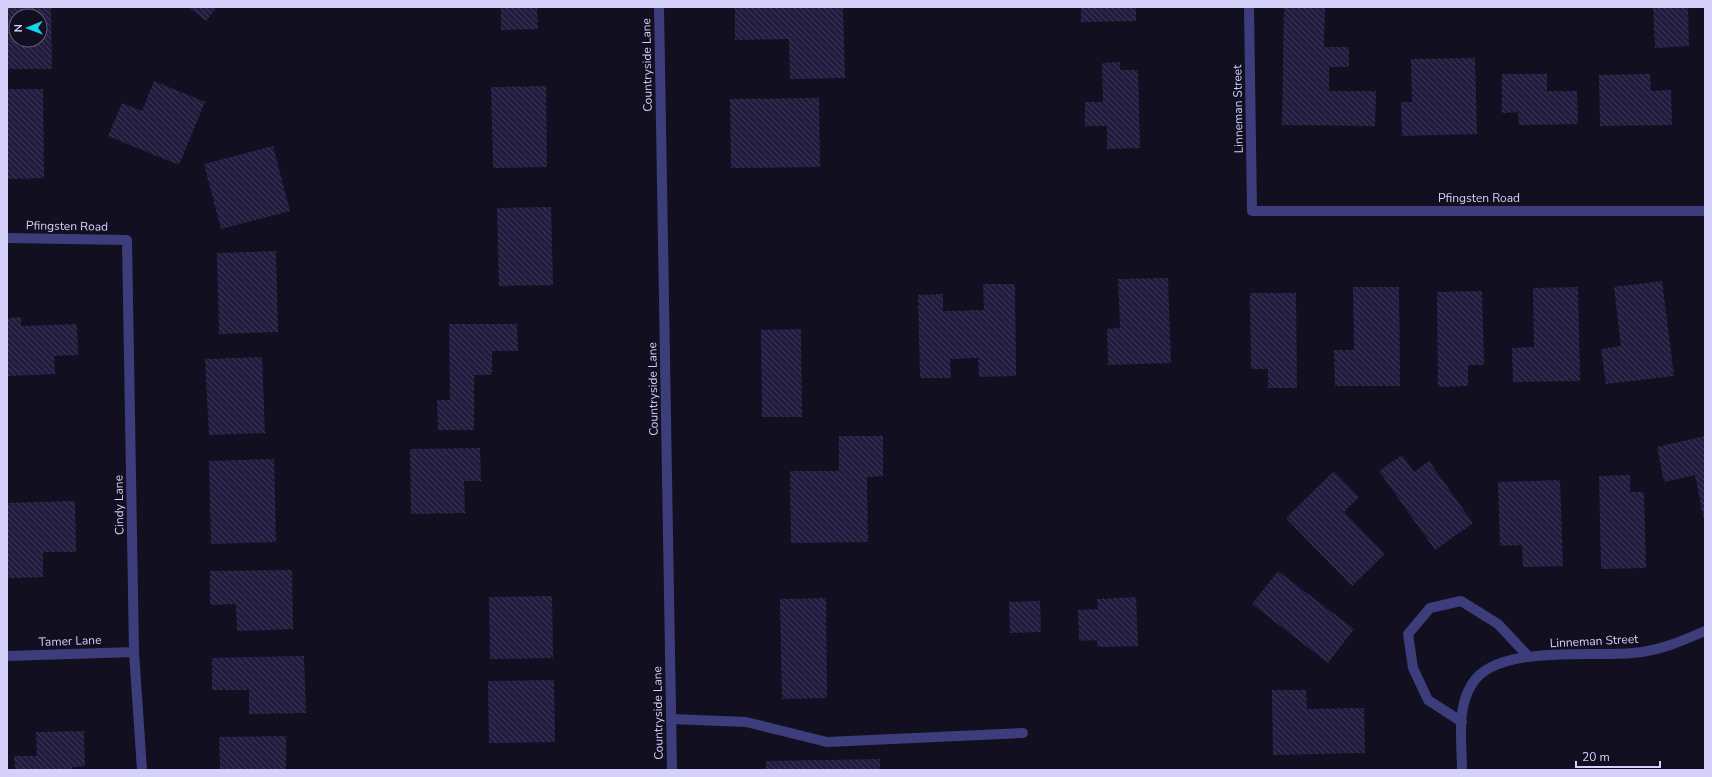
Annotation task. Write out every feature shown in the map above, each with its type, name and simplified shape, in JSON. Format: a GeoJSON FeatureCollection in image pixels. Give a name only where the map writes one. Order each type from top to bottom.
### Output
{"type":"FeatureCollection","features":[{"type":"Feature","properties":{"kind":"street","name":"Countryside Lane"},"geometry":{"type":"LineString","coordinates":[[659,7],[672,770]]}},
{"type":"Feature","properties":{"kind":"street","name":"Linneman Street"},"geometry":{"type":"LineString","coordinates":[[1249,7],[1252,211]]}},
{"type":"Feature","properties":{"kind":"street","name":"Pfingsten Road"},"geometry":{"type":"LineString","coordinates":[[1252,211],[1705,211]]}},
{"type":"Feature","properties":{"kind":"street","name":"Pfingsten Road"},"geometry":{"type":"LineString","coordinates":[[7,238],[127,240]]}},
{"type":"Feature","properties":{"kind":"street","name":"Cindy Lane"},"geometry":{"type":"LineString","coordinates":[[127,240],[134,652],[142,770]]}},
{"type":"Feature","properties":{"kind":"street"},"geometry":{"type":"LineString","coordinates":[[1462,722],[1428,700],[1413,668],[1408,634],[1430,608],[1461,601],[1498,624],[1528,656]]}},
{"type":"Feature","properties":{"kind":"street","name":"Linneman Street"},"geometry":{"type":"LineString","coordinates":[[1462,770],[1462,709],[1472,683],[1491,666],[1528,656],[1634,653],[1670,646],[1705,631]]}},
{"type":"Feature","properties":{"kind":"street","name":"Tamer Lane"},"geometry":{"type":"LineString","coordinates":[[7,656],[134,652]]}},
{"type":"Feature","properties":{"kind":"street"},"geometry":{"type":"LineString","coordinates":[[671,719],[746,722],[827,742],[1023,733]]}},
{"type":"Feature","properties":{"kind":"building"},"geometry":{"type":"Polygon","coordinates":[[[7,7],[51,7],[52,69],[7,69],[7,7]]]}},
{"type":"Feature","properties":{"kind":"building"},"geometry":{"type":"Polygon","coordinates":[[[188,7],[217,7],[206,21],[188,7]]]}},
{"type":"Feature","properties":{"kind":"building"},"geometry":{"type":"Polygon","coordinates":[[[501,7],[537,7],[538,29],[501,30],[501,7]]]}},
{"type":"Feature","properties":{"kind":"building"},"geometry":{"type":"Polygon","coordinates":[[[843,7],[845,78],[790,79],[789,39],[735,40],[735,8],[843,7]]]}},
{"type":"Feature","properties":{"kind":"building"},"geometry":{"type":"Polygon","coordinates":[[[1081,7],[1136,7],[1136,21],[1081,22],[1081,7]]]}},
{"type":"Feature","properties":{"kind":"building"},"geometry":{"type":"Polygon","coordinates":[[[1284,7],[1325,7],[1324,47],[1349,47],[1349,67],[1329,67],[1329,91],[1376,91],[1375,126],[1282,125],[1284,7]]]}},
{"type":"Feature","properties":{"kind":"building"},"geometry":{"type":"Polygon","coordinates":[[[1653,7],[1688,7],[1689,46],[1655,48],[1653,7]]]}},
{"type":"Feature","properties":{"kind":"building"},"geometry":{"type":"Polygon","coordinates":[[[1475,58],[1477,134],[1402,136],[1401,102],[1412,102],[1411,59],[1475,58]]]}},
{"type":"Feature","properties":{"kind":"building"},"geometry":{"type":"Polygon","coordinates":[[[1120,62],[1120,70],[1138,70],[1140,148],[1107,149],[1107,126],[1085,126],[1085,102],[1103,102],[1102,63],[1120,62]]]}},
{"type":"Feature","properties":{"kind":"building"},"geometry":{"type":"Polygon","coordinates":[[[1502,74],[1547,74],[1547,91],[1577,91],[1578,124],[1519,125],[1518,112],[1502,113],[1502,74]]]}},
{"type":"Feature","properties":{"kind":"building"},"geometry":{"type":"Polygon","coordinates":[[[1650,74],[1651,91],[1671,90],[1672,125],[1600,126],[1599,75],[1650,74]]]}},
{"type":"Feature","properties":{"kind":"building"},"geometry":{"type":"Polygon","coordinates":[[[154,81],[205,102],[179,165],[108,136],[122,103],[142,111],[154,81]]]}},
{"type":"Feature","properties":{"kind":"building"},"geometry":{"type":"Polygon","coordinates":[[[546,86],[547,167],[493,168],[491,87],[546,86]]]}},
{"type":"Feature","properties":{"kind":"building"},"geometry":{"type":"Polygon","coordinates":[[[7,89],[43,89],[44,178],[7,179],[7,89]]]}},
{"type":"Feature","properties":{"kind":"building"},"geometry":{"type":"Polygon","coordinates":[[[819,98],[820,167],[731,168],[730,99],[819,98]]]}},
{"type":"Feature","properties":{"kind":"building"},"geometry":{"type":"Polygon","coordinates":[[[273,146],[290,211],[221,229],[204,164],[273,146]]]}},
{"type":"Feature","properties":{"kind":"building"},"geometry":{"type":"Polygon","coordinates":[[[551,207],[553,285],[499,286],[497,208],[551,207]]]}},
{"type":"Feature","properties":{"kind":"building"},"geometry":{"type":"Polygon","coordinates":[[[276,251],[278,332],[219,334],[217,253],[276,251]]]}},
{"type":"Feature","properties":{"kind":"building"},"geometry":{"type":"Polygon","coordinates":[[[1168,278],[1171,363],[1108,365],[1107,329],[1120,328],[1118,279],[1168,278]]]}},
{"type":"Feature","properties":{"kind":"building"},"geometry":{"type":"Polygon","coordinates":[[[1662,281],[1674,376],[1606,384],[1601,349],[1621,346],[1614,287],[1662,281]]]}},
{"type":"Feature","properties":{"kind":"building"},"geometry":{"type":"Polygon","coordinates":[[[983,284],[1015,284],[1016,376],[979,377],[978,358],[950,359],[951,378],[920,378],[918,295],[943,294],[943,311],[984,310],[983,284]]]}},
{"type":"Feature","properties":{"kind":"building"},"geometry":{"type":"Polygon","coordinates":[[[1353,287],[1399,287],[1400,386],[1335,386],[1334,350],[1354,350],[1353,287]]]}},
{"type":"Feature","properties":{"kind":"building"},"geometry":{"type":"Polygon","coordinates":[[[1578,287],[1580,381],[1513,382],[1512,348],[1534,347],[1533,288],[1578,287]]]}},
{"type":"Feature","properties":{"kind":"building"},"geometry":{"type":"Polygon","coordinates":[[[1482,291],[1484,365],[1468,365],[1468,386],[1438,387],[1437,292],[1482,291]]]}},
{"type":"Feature","properties":{"kind":"building"},"geometry":{"type":"Polygon","coordinates":[[[1250,293],[1296,293],[1297,388],[1268,388],[1268,369],[1251,369],[1250,293]]]}},
{"type":"Feature","properties":{"kind":"building"},"geometry":{"type":"Polygon","coordinates":[[[21,317],[21,326],[77,324],[78,355],[54,356],[55,374],[7,376],[7,318],[21,317]]]}},
{"type":"Feature","properties":{"kind":"building"},"geometry":{"type":"Polygon","coordinates":[[[449,324],[517,324],[518,351],[492,351],[492,375],[474,375],[474,430],[438,430],[437,400],[450,400],[449,324]]]}},
{"type":"Feature","properties":{"kind":"building"},"geometry":{"type":"Polygon","coordinates":[[[801,329],[802,417],[762,417],[761,330],[801,329]]]}},
{"type":"Feature","properties":{"kind":"building"},"geometry":{"type":"Polygon","coordinates":[[[262,357],[265,433],[209,435],[205,359],[262,357]]]}},
{"type":"Feature","properties":{"kind":"building"},"geometry":{"type":"Polygon","coordinates":[[[839,436],[883,436],[883,476],[867,477],[868,542],[791,543],[790,471],[839,471],[839,436]]]}},
{"type":"Feature","properties":{"kind":"building"},"geometry":{"type":"Polygon","coordinates":[[[1705,436],[1704,520],[1695,475],[1664,482],[1657,447],[1705,436]]]}},
{"type":"Feature","properties":{"kind":"building"},"geometry":{"type":"Polygon","coordinates":[[[480,448],[481,481],[464,481],[465,513],[411,514],[410,449],[480,448]]]}},
{"type":"Feature","properties":{"kind":"building"},"geometry":{"type":"Polygon","coordinates":[[[1402,455],[1414,472],[1429,461],[1473,523],[1435,550],[1379,471],[1402,455]]]}},
{"type":"Feature","properties":{"kind":"building"},"geometry":{"type":"Polygon","coordinates":[[[274,459],[276,542],[211,544],[209,461],[274,459]]]}},
{"type":"Feature","properties":{"kind":"building"},"geometry":{"type":"Polygon","coordinates":[[[1334,471],[1359,497],[1344,512],[1385,554],[1352,586],[1286,518],[1334,471]]]}},
{"type":"Feature","properties":{"kind":"building"},"geometry":{"type":"Polygon","coordinates":[[[1630,475],[1630,492],[1644,492],[1646,568],[1601,569],[1599,476],[1630,475]]]}},
{"type":"Feature","properties":{"kind":"building"},"geometry":{"type":"Polygon","coordinates":[[[1560,480],[1563,566],[1523,567],[1522,545],[1500,546],[1498,482],[1560,480]]]}},
{"type":"Feature","properties":{"kind":"building"},"geometry":{"type":"Polygon","coordinates":[[[75,501],[76,552],[43,552],[43,577],[8,578],[7,503],[75,501]]]}},
{"type":"Feature","properties":{"kind":"building"},"geometry":{"type":"Polygon","coordinates":[[[292,570],[293,629],[237,631],[236,604],[210,605],[210,571],[292,570]]]}},
{"type":"Feature","properties":{"kind":"building"},"geometry":{"type":"Polygon","coordinates":[[[1278,571],[1354,629],[1328,663],[1252,604],[1278,571]]]}},
{"type":"Feature","properties":{"kind":"building"},"geometry":{"type":"Polygon","coordinates":[[[552,596],[553,658],[490,659],[489,597],[552,596]]]}},
{"type":"Feature","properties":{"kind":"building"},"geometry":{"type":"Polygon","coordinates":[[[1136,597],[1138,646],[1097,647],[1097,640],[1079,641],[1078,610],[1098,609],[1097,599],[1136,597]]]}},
{"type":"Feature","properties":{"kind":"building"},"geometry":{"type":"Polygon","coordinates":[[[826,598],[827,698],[782,699],[780,599],[826,598]]]}},
{"type":"Feature","properties":{"kind":"building"},"geometry":{"type":"Polygon","coordinates":[[[1040,601],[1041,632],[1010,633],[1009,602],[1040,601]]]}},
{"type":"Feature","properties":{"kind":"building"},"geometry":{"type":"Polygon","coordinates":[[[304,656],[306,713],[249,714],[249,690],[212,690],[212,658],[304,656]]]}},
{"type":"Feature","properties":{"kind":"building"},"geometry":{"type":"Polygon","coordinates":[[[554,680],[555,742],[489,743],[488,681],[554,680]]]}},
{"type":"Feature","properties":{"kind":"building"},"geometry":{"type":"Polygon","coordinates":[[[1272,690],[1306,690],[1307,709],[1364,708],[1365,753],[1273,755],[1272,690]]]}},
{"type":"Feature","properties":{"kind":"building"},"geometry":{"type":"Polygon","coordinates":[[[84,731],[85,766],[72,767],[72,770],[15,770],[14,756],[37,756],[36,732],[84,731]]]}},
{"type":"Feature","properties":{"kind":"building"},"geometry":{"type":"Polygon","coordinates":[[[286,736],[286,770],[220,770],[219,737],[286,736]]]}},
{"type":"Feature","properties":{"kind":"building"},"geometry":{"type":"Polygon","coordinates":[[[880,759],[880,770],[766,770],[766,761],[880,759]]]}}]}
